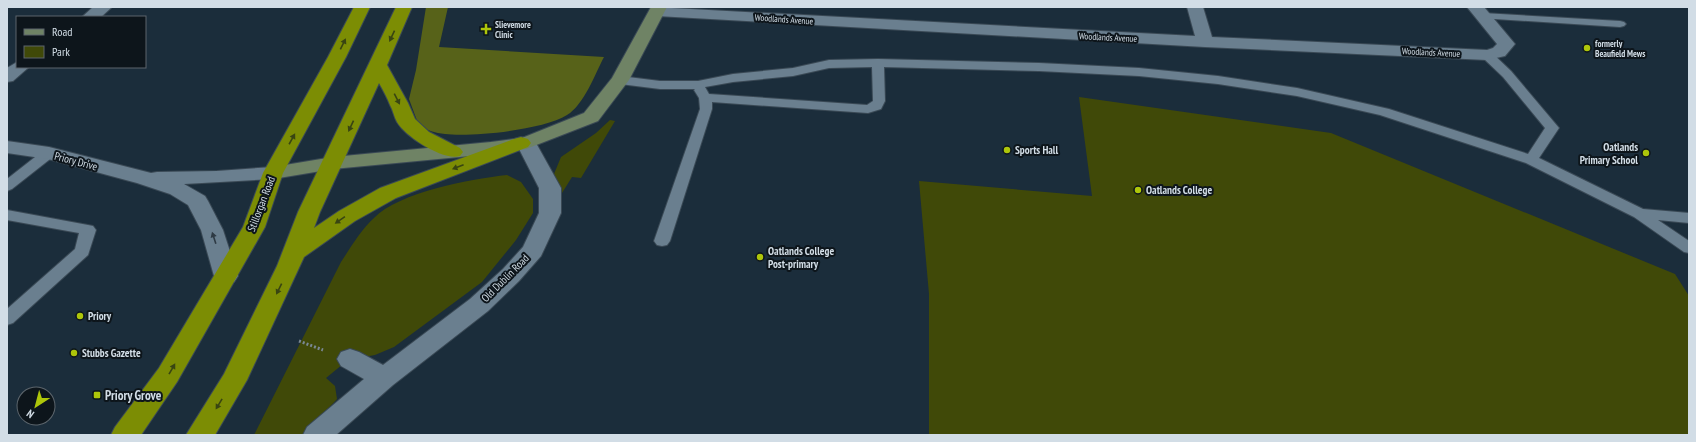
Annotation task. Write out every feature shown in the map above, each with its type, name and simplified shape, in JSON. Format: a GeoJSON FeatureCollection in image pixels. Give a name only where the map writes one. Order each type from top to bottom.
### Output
{"type":"FeatureCollection","features":[{"type":"Feature","properties":{"kind":"highway","name":"Stillorgan Road"},"geometry":{"type":"LineString","coordinates":[[125,435],[168,375],[254,227],[273,173],[337,58],[362,7]]}},
{"type":"Feature","properties":{"kind":"highway"},"geometry":{"type":"LineString","coordinates":[[200,435],[234,380],[284,278],[309,212],[404,7]]}},
{"type":"Feature","properties":{"kind":"highway"},"geometry":{"type":"LineString","coordinates":[[378,65],[399,103],[406,121],[422,136],[453,152]]}},
{"type":"Feature","properties":{"kind":"highway"},"geometry":{"type":"LineString","coordinates":[[294,253],[347,216],[388,192],[523,143]]}},
{"type":"Feature","properties":{"kind":"street"},"geometry":{"type":"LineString","coordinates":[[91,16],[104,7]]}},
{"type":"Feature","properties":{"kind":"street"},"geometry":{"type":"LineString","coordinates":[[1195,7],[1206,42]]}},
{"type":"Feature","properties":{"kind":"street"},"geometry":{"type":"LineString","coordinates":[[273,173],[333,163],[453,152],[523,143],[591,117],[620,80],[658,9]]}},
{"type":"Feature","properties":{"kind":"street","name":"Woodlands Avenue"},"geometry":{"type":"LineString","coordinates":[[658,9],[847,23],[1206,42],[1487,55],[1499,52],[1506,44],[1479,11]]}},
{"type":"Feature","properties":{"kind":"street"},"geometry":{"type":"LineString","coordinates":[[7,77],[19,68]]}},
{"type":"Feature","properties":{"kind":"street","name":"Old Dublin Road"},"geometry":{"type":"LineString","coordinates":[[317,435],[384,378],[479,305],[511,275],[533,251],[550,214],[550,188],[523,143]]}},
{"type":"Feature","properties":{"kind":"street","name":"Priory Drive"},"geometry":{"type":"LineString","coordinates":[[7,148],[49,153],[144,178],[177,189],[197,201],[212,230],[226,276]]}},
{"type":"Feature","properties":{"kind":"street","name":"Priory Drive"},"geometry":{"type":"LineString","coordinates":[[144,178],[216,177],[273,173]]}},
{"type":"Feature","properties":{"kind":"street"},"geometry":{"type":"LineString","coordinates":[[350,359],[384,378]]}},
{"type":"Feature","properties":{"kind":"lane"},"geometry":{"type":"LineString","coordinates":[[1479,11],[1620,24]]}},
{"type":"Feature","properties":{"kind":"lane"},"geometry":{"type":"LineString","coordinates":[[1487,55],[1507,74],[1552,128],[1531,160]]}},
{"type":"Feature","properties":{"kind":"lane"},"geometry":{"type":"LineString","coordinates":[[620,80],[660,85],[698,85],[733,78],[793,72],[829,64],[878,63],[1139,72],[1218,80],[1298,92],[1384,112],[1531,160],[1640,214],[1689,248]]}},
{"type":"Feature","properties":{"kind":"lane"},"geometry":{"type":"LineString","coordinates":[[705,98],[868,109],[876,106],[879,101],[878,63]]}},
{"type":"Feature","properties":{"kind":"lane"},"geometry":{"type":"LineString","coordinates":[[662,241],[706,109],[705,98],[698,85]]}},
{"type":"Feature","properties":{"kind":"lane"},"geometry":{"type":"LineString","coordinates":[[7,186],[49,153]]}},
{"type":"Feature","properties":{"kind":"lane"},"geometry":{"type":"LineString","coordinates":[[1640,214],[1689,218]]}},
{"type":"Feature","properties":{"kind":"lane"},"geometry":{"type":"LineString","coordinates":[[7,215],[88,230],[82,251],[7,319]]}},
{"type":"Feature","properties":{"kind":"green space"},"geometry":{"type":"Polygon","coordinates":[[[426,7],[448,7],[439,47],[604,57],[579,104],[567,115],[556,120],[542,125],[490,133],[457,135],[434,132],[419,126],[409,99],[416,70],[426,7]]]}},
{"type":"Feature","properties":{"kind":"green space"},"geometry":{"type":"Polygon","coordinates":[[[1079,97],[1331,133],[1675,274],[1689,296],[1689,435],[929,435],[929,294],[919,181],[1092,196],[1079,97]]]}},
{"type":"Feature","properties":{"kind":"green space"},"geometry":{"type":"Polygon","coordinates":[[[610,120],[615,121],[581,178],[572,177],[562,193],[554,174],[561,157],[596,133],[610,120]]]}},
{"type":"Feature","properties":{"kind":"green space"},"geometry":{"type":"Polygon","coordinates":[[[507,175],[521,182],[533,199],[533,213],[516,240],[482,282],[394,347],[375,355],[364,357],[354,355],[326,378],[335,386],[337,399],[309,425],[302,435],[254,435],[341,262],[364,228],[385,209],[418,194],[436,188],[507,175]]]}},
{"type":"Feature","properties":{"kind":"place","name":"Slievemore Clinic"},"geometry":{"type":"Point","coordinates":[486,29]}},
{"type":"Feature","properties":{"kind":"place","name":"formerly Beaufield Mews"},"geometry":{"type":"Point","coordinates":[1587,48]}},
{"type":"Feature","properties":{"kind":"place","name":"Sports Hall"},"geometry":{"type":"Point","coordinates":[1007,150]}},
{"type":"Feature","properties":{"kind":"place","name":"Oatlands Primary School"},"geometry":{"type":"Point","coordinates":[1646,153]}},
{"type":"Feature","properties":{"kind":"place","name":"Oatlands College"},"geometry":{"type":"Point","coordinates":[1138,190]}},
{"type":"Feature","properties":{"kind":"place","name":"Oatlands College Post-primary"},"geometry":{"type":"Point","coordinates":[760,257]}},
{"type":"Feature","properties":{"kind":"place","name":"Priory"},"geometry":{"type":"Point","coordinates":[80,316]}},
{"type":"Feature","properties":{"kind":"place","name":"Stubbs Gazette"},"geometry":{"type":"Point","coordinates":[74,353]}},
{"type":"Feature","properties":{"kind":"place","name":"Priory Grove"},"geometry":{"type":"Point","coordinates":[97,395]}}]}
